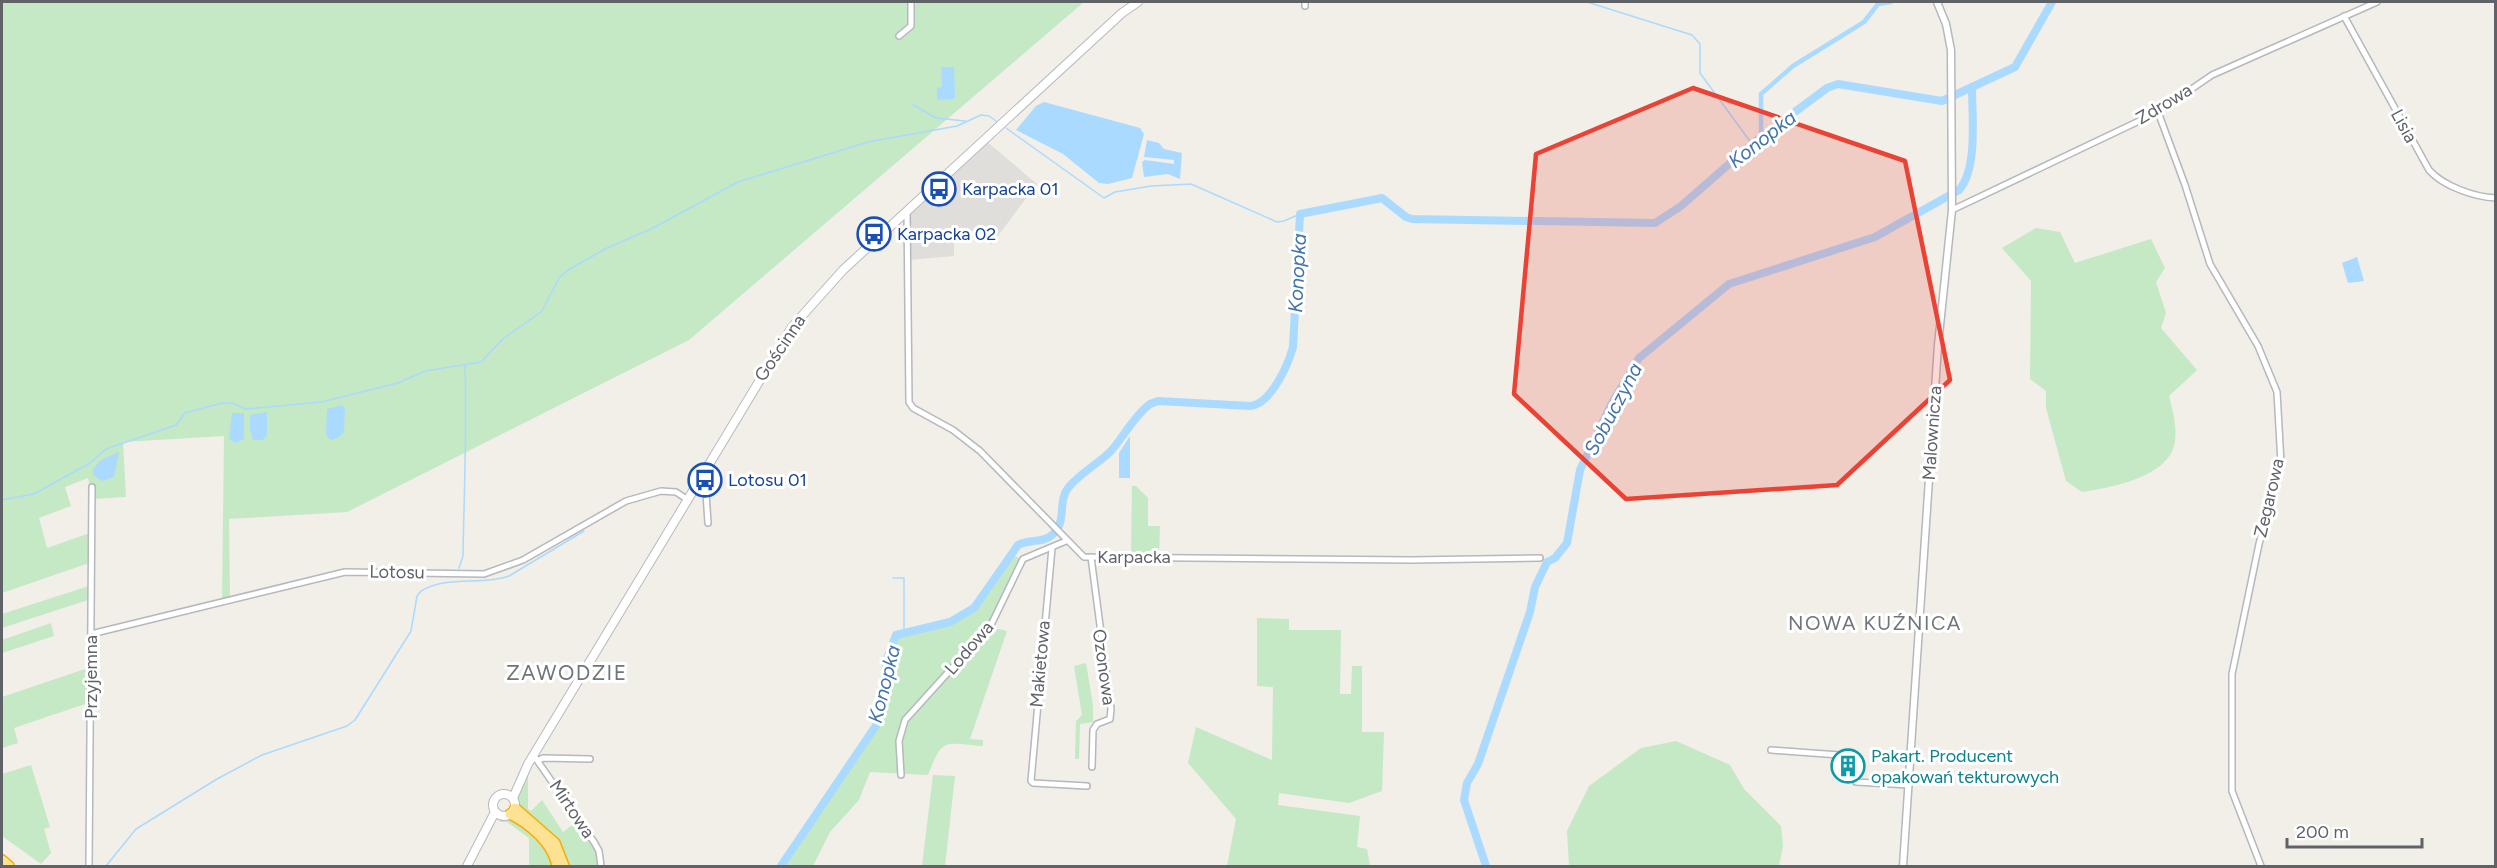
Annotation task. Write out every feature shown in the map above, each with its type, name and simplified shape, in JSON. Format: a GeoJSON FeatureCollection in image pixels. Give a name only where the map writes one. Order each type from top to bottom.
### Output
{"type":"FeatureCollection","features":[{"type":"Feature","properties":{"kind":"highway"},"geometry":{"type":"LineString","coordinates":[[507,807],[545,841],[552,851],[557,867]]}},
{"type":"Feature","properties":{"kind":"highway"},"geometry":{"type":"LineString","coordinates":[[507,807],[550,836],[559,850],[564,867]]}},
{"type":"Feature","properties":{"kind":"highway"},"geometry":{"type":"LineString","coordinates":[[2,860],[9,867]]}},
{"type":"Feature","properties":{"kind":"main road","name":"Gościnna"},"geometry":{"type":"LineString","coordinates":[[467,867],[507,807],[522,776],[536,758],[777,349],[798,320],[829,284],[1122,13],[1138,2]]}},
{"type":"Feature","properties":{"kind":"street"},"geometry":{"type":"LineString","coordinates":[[899,36],[911,26],[911,2]]}},
{"type":"Feature","properties":{"kind":"street","name":"Malownicza"},"geometry":{"type":"LineString","coordinates":[[1903,867],[1937,357],[1952,210],[1951,50],[1946,24],[1937,2]]}},
{"type":"Feature","properties":{"kind":"street","name":"Zdrowa"},"geometry":{"type":"LineString","coordinates":[[1952,210],[2158,112],[2212,75],[2377,2]]}},
{"type":"Feature","properties":{"kind":"street","name":"Lisia"},"geometry":{"type":"LineString","coordinates":[[2344,16],[2429,170],[2448,183],[2479,196],[2496,198]]}},
{"type":"Feature","properties":{"kind":"street","name":"Zegarowa"},"geometry":{"type":"LineString","coordinates":[[2158,112],[2185,185],[2210,264],[2258,346],[2277,392],[2281,463],[2259,544],[2233,666],[2231,695],[2232,791],[2261,867]]}},
{"type":"Feature","properties":{"kind":"street","name":"Karpacka"},"geometry":{"type":"LineString","coordinates":[[908,211],[909,402],[913,408],[953,430],[980,451],[1079,554],[1091,557],[1400,560],[1540,558]]}},
{"type":"Feature","properties":{"kind":"street"},"geometry":{"type":"LineString","coordinates":[[698,483],[706,493],[708,523]]}},
{"type":"Feature","properties":{"kind":"street","name":"Przyjemna"},"geometry":{"type":"LineString","coordinates":[[89,867],[92,487]]}},
{"type":"Feature","properties":{"kind":"street","name":"Lotosu"},"geometry":{"type":"LineString","coordinates":[[91,634],[345,572],[484,574],[523,560],[626,501],[661,491],[676,492],[688,500]]}},
{"type":"Feature","properties":{"kind":"street","name":"Lodowa"},"geometry":{"type":"LineString","coordinates":[[901,775],[899,741],[905,720],[991,626],[1023,559],[1066,541]]}},
{"type":"Feature","properties":{"kind":"street","name":"Makietowa"},"geometry":{"type":"LineString","coordinates":[[1052,548],[1031,781],[1033,783],[1087,786]]}},
{"type":"Feature","properties":{"kind":"street","name":"Ozonowa"},"geometry":{"type":"LineString","coordinates":[[1091,557],[1111,709],[1110,719],[1097,724],[1093,730],[1092,767]]}},
{"type":"Feature","properties":{"kind":"street"},"geometry":{"type":"LineString","coordinates":[[1772,750],[1853,756],[1857,761],[1856,782],[1909,785]]}},
{"type":"Feature","properties":{"kind":"street"},"geometry":{"type":"LineString","coordinates":[[536,758],[590,759]]}},
{"type":"Feature","properties":{"kind":"street","name":"Mirtowa"},"geometry":{"type":"LineString","coordinates":[[536,758],[594,842],[599,851],[601,867]]}},
{"type":"Feature","properties":{"kind":"highlighted area"},"geometry":{"type":"Polygon","coordinates":[[[1693,88],[1905,161],[1950,380],[1837,485],[1626,499],[1514,394],[1536,154],[1693,88]]]}},
{"type":"Feature","properties":{"kind":"shaded area"},"geometry":{"type":"Polygon","coordinates":[[[985,140],[1037,184],[991,245],[978,231],[954,232],[954,256],[909,260],[907,211],[985,140]]]}},
{"type":"Feature","properties":{"kind":"green space"},"geometry":{"type":"Polygon","coordinates":[[[2,2],[1084,2],[689,340],[347,512],[229,519],[230,598],[222,601],[224,436],[123,442],[126,497],[93,499],[88,478],[65,487],[71,506],[39,518],[47,548],[93,532],[92,562],[2,593],[2,2]]]}},
{"type":"Feature","properties":{"kind":"green space"},"geometry":{"type":"Polygon","coordinates":[[[2036,228],[2060,232],[2075,263],[2151,239],[2165,268],[2156,282],[2166,313],[2161,328],[2197,370],[2169,396],[2174,421],[2174,446],[2169,457],[2148,474],[2121,484],[2082,492],[2066,481],[2046,408],[2046,391],[2030,379],[2031,281],[2002,248],[2036,228]]]}},
{"type":"Feature","properties":{"kind":"green space"},"geometry":{"type":"Polygon","coordinates":[[[1132,486],[1136,486],[1148,498],[1148,526],[1160,526],[1159,555],[1131,555],[1132,486]]]}},
{"type":"Feature","properties":{"kind":"green space"},"geometry":{"type":"Polygon","coordinates":[[[1013,555],[1021,559],[990,627],[1007,631],[970,739],[983,740],[983,746],[946,745],[937,754],[928,775],[870,772],[859,800],[830,832],[813,866],[783,866],[880,724],[889,657],[894,640],[900,635],[941,627],[968,616],[1013,555]]]}},
{"type":"Feature","properties":{"kind":"green space"},"geometry":{"type":"Polygon","coordinates":[[[92,585],[91,599],[2,628],[2,614],[92,585]]]}},
{"type":"Feature","properties":{"kind":"green space"},"geometry":{"type":"Polygon","coordinates":[[[1257,618],[1289,619],[1289,630],[1341,630],[1340,694],[1351,694],[1352,666],[1362,666],[1362,732],[1384,732],[1382,791],[1349,803],[1279,793],[1278,805],[1360,816],[1357,847],[1367,849],[1370,866],[1227,866],[1236,819],[1188,763],[1196,727],[1272,760],[1273,687],[1257,686],[1257,618]]]}},
{"type":"Feature","properties":{"kind":"green space"},"geometry":{"type":"Polygon","coordinates":[[[51,623],[54,636],[2,653],[2,640],[51,623]]]}},
{"type":"Feature","properties":{"kind":"green space"},"geometry":{"type":"Polygon","coordinates":[[[1086,663],[1093,705],[1093,722],[1080,724],[1079,759],[1075,759],[1076,721],[1082,715],[1074,666],[1086,663]]]}},
{"type":"Feature","properties":{"kind":"green space"},"geometry":{"type":"Polygon","coordinates":[[[91,667],[91,702],[14,728],[18,743],[2,748],[2,697],[91,667]]]}},
{"type":"Feature","properties":{"kind":"green space"},"geometry":{"type":"Polygon","coordinates":[[[1676,741],[1730,765],[1744,789],[1781,826],[1783,846],[1779,866],[1569,866],[1567,831],[1589,786],[1641,748],[1676,741]]]}},
{"type":"Feature","properties":{"kind":"green space"},"geometry":{"type":"Polygon","coordinates":[[[31,765],[50,827],[44,829],[51,853],[41,864],[2,836],[2,774],[31,765]]]}},
{"type":"Feature","properties":{"kind":"green space"},"geometry":{"type":"Polygon","coordinates":[[[528,771],[528,809],[531,811],[542,800],[563,832],[579,820],[596,849],[599,866],[566,866],[518,806],[516,797],[528,771]]]}},
{"type":"Feature","properties":{"kind":"green space"},"geometry":{"type":"Polygon","coordinates":[[[933,775],[955,776],[945,866],[922,866],[933,775]]]}},
{"type":"Feature","properties":{"kind":"green space"},"geometry":{"type":"Polygon","coordinates":[[[512,818],[543,845],[554,866],[529,866],[529,838],[507,822],[499,822],[502,819],[512,818]]]}},
{"type":"Feature","properties":{"kind":"water"},"geometry":{"type":"Polygon","coordinates":[[[941,67],[954,67],[955,99],[937,100],[937,88],[942,87],[941,67]]]}},
{"type":"Feature","properties":{"kind":"water"},"geometry":{"type":"Polygon","coordinates":[[[1044,102],[1140,128],[1144,134],[1132,178],[1108,184],[1099,183],[1063,154],[1016,130],[1036,106],[1044,102]]]}},
{"type":"Feature","properties":{"kind":"water"},"geometry":{"type":"Polygon","coordinates":[[[1147,140],[1159,143],[1164,149],[1182,153],[1180,179],[1168,174],[1144,177],[1142,162],[1145,160],[1174,164],[1174,160],[1144,157],[1147,140]]]}},
{"type":"Feature","properties":{"kind":"water"},"geometry":{"type":"Polygon","coordinates":[[[2357,257],[2364,281],[2348,283],[2342,263],[2357,257]]]}},
{"type":"Feature","properties":{"kind":"water"},"geometry":{"type":"Polygon","coordinates":[[[342,405],[345,408],[344,432],[338,438],[330,440],[326,434],[327,409],[342,405]]]}},
{"type":"Feature","properties":{"kind":"water"},"geometry":{"type":"Polygon","coordinates":[[[267,412],[267,435],[263,440],[253,440],[250,431],[250,415],[267,412]]]}},
{"type":"Feature","properties":{"kind":"water"},"geometry":{"type":"Polygon","coordinates":[[[232,413],[244,413],[244,439],[236,443],[229,439],[232,413]]]}},
{"type":"Feature","properties":{"kind":"water"},"geometry":{"type":"Polygon","coordinates":[[[1130,436],[1130,478],[1119,478],[1119,453],[1130,436]]]}},
{"type":"Feature","properties":{"kind":"water"},"geometry":{"type":"Polygon","coordinates":[[[119,452],[114,477],[102,481],[93,475],[93,469],[101,460],[119,452]]]}},
{"type":"Feature","properties":{"kind":"waterway"},"geometry":{"type":"LineString","coordinates":[[1587,2],[1692,35],[1700,44],[1700,73],[1752,144]]}},
{"type":"Feature","properties":{"kind":"waterway"},"geometry":{"type":"LineString","coordinates":[[1761,137],[1761,94],[1793,66],[1864,22],[1878,4],[1891,2]]}},
{"type":"Feature","properties":{"kind":"waterway","name":"Konopka"},"geometry":{"type":"LineString","coordinates":[[781,866],[877,724],[887,659],[896,635],[950,622],[974,608],[1018,545],[1045,539],[1057,530],[1060,524],[1063,499],[1068,488],[1111,451],[1134,420],[1150,404],[1158,401],[1250,406],[1258,404],[1272,391],[1283,373],[1293,347],[1300,214],[1382,198],[1406,217],[1412,219],[1655,223],[1681,206],[1752,144],[1827,88],[1838,84],[1942,101],[2015,67],[2052,2]]}},
{"type":"Feature","properties":{"kind":"waterway","name":"Sobuczyna"},"geometry":{"type":"LineString","coordinates":[[1486,866],[1464,800],[1467,783],[1478,764],[1530,612],[1535,587],[1547,562],[1555,558],[1567,543],[1580,470],[1612,403],[1639,358],[1729,284],[1875,237],[1959,190],[1969,169],[1973,141],[1972,87]]}},
{"type":"Feature","properties":{"kind":"waterway"},"geometry":{"type":"LineString","coordinates":[[912,104],[936,118],[965,121]]}},
{"type":"Feature","properties":{"kind":"waterway"},"geometry":{"type":"LineString","coordinates":[[2,500],[34,494],[90,463],[106,449],[176,425],[185,413],[222,403],[232,403],[245,409],[321,402],[398,383],[425,371],[481,362],[503,339],[542,311],[559,278],[568,270],[738,182],[868,142],[957,126],[981,115],[989,116],[996,121]]}},
{"type":"Feature","properties":{"kind":"waterway"},"geometry":{"type":"LineString","coordinates":[[1006,128],[1104,198],[1115,192],[1151,186],[1191,184],[1277,222],[1300,214]]}},
{"type":"Feature","properties":{"kind":"waterway"},"geometry":{"type":"LineString","coordinates":[[459,568],[463,556],[465,366]]}},
{"type":"Feature","properties":{"kind":"waterway"},"geometry":{"type":"LineString","coordinates":[[106,866],[136,829],[217,779],[262,755],[347,726],[355,720],[411,631],[417,596],[421,591],[442,583],[498,579],[509,576],[584,531]]}},
{"type":"Feature","properties":{"kind":"waterway"},"geometry":{"type":"LineString","coordinates":[[893,578],[904,578],[904,632]]}},
{"type":"Feature","properties":{"kind":"place","name":"Karpacka 01"},"geometry":{"type":"Point","coordinates":[939,189]}},
{"type":"Feature","properties":{"kind":"place","name":"Karpacka 02"},"geometry":{"type":"Point","coordinates":[874,234]}},
{"type":"Feature","properties":{"kind":"place","name":"Lotosu 01"},"geometry":{"type":"Point","coordinates":[705,480]}},
{"type":"Feature","properties":{"kind":"place","name":"Pakart. Producent opakowań tekturowych"},"geometry":{"type":"Point","coordinates":[1848,766]}},
{"type":"Feature","properties":{"kind":"district","name":"NOWA KUŹNICA"},"geometry":{"type":"Point","coordinates":[1875,623]}},
{"type":"Feature","properties":{"kind":"district","name":"ZAWODZIE"},"geometry":{"type":"Point","coordinates":[567,672]}}]}
